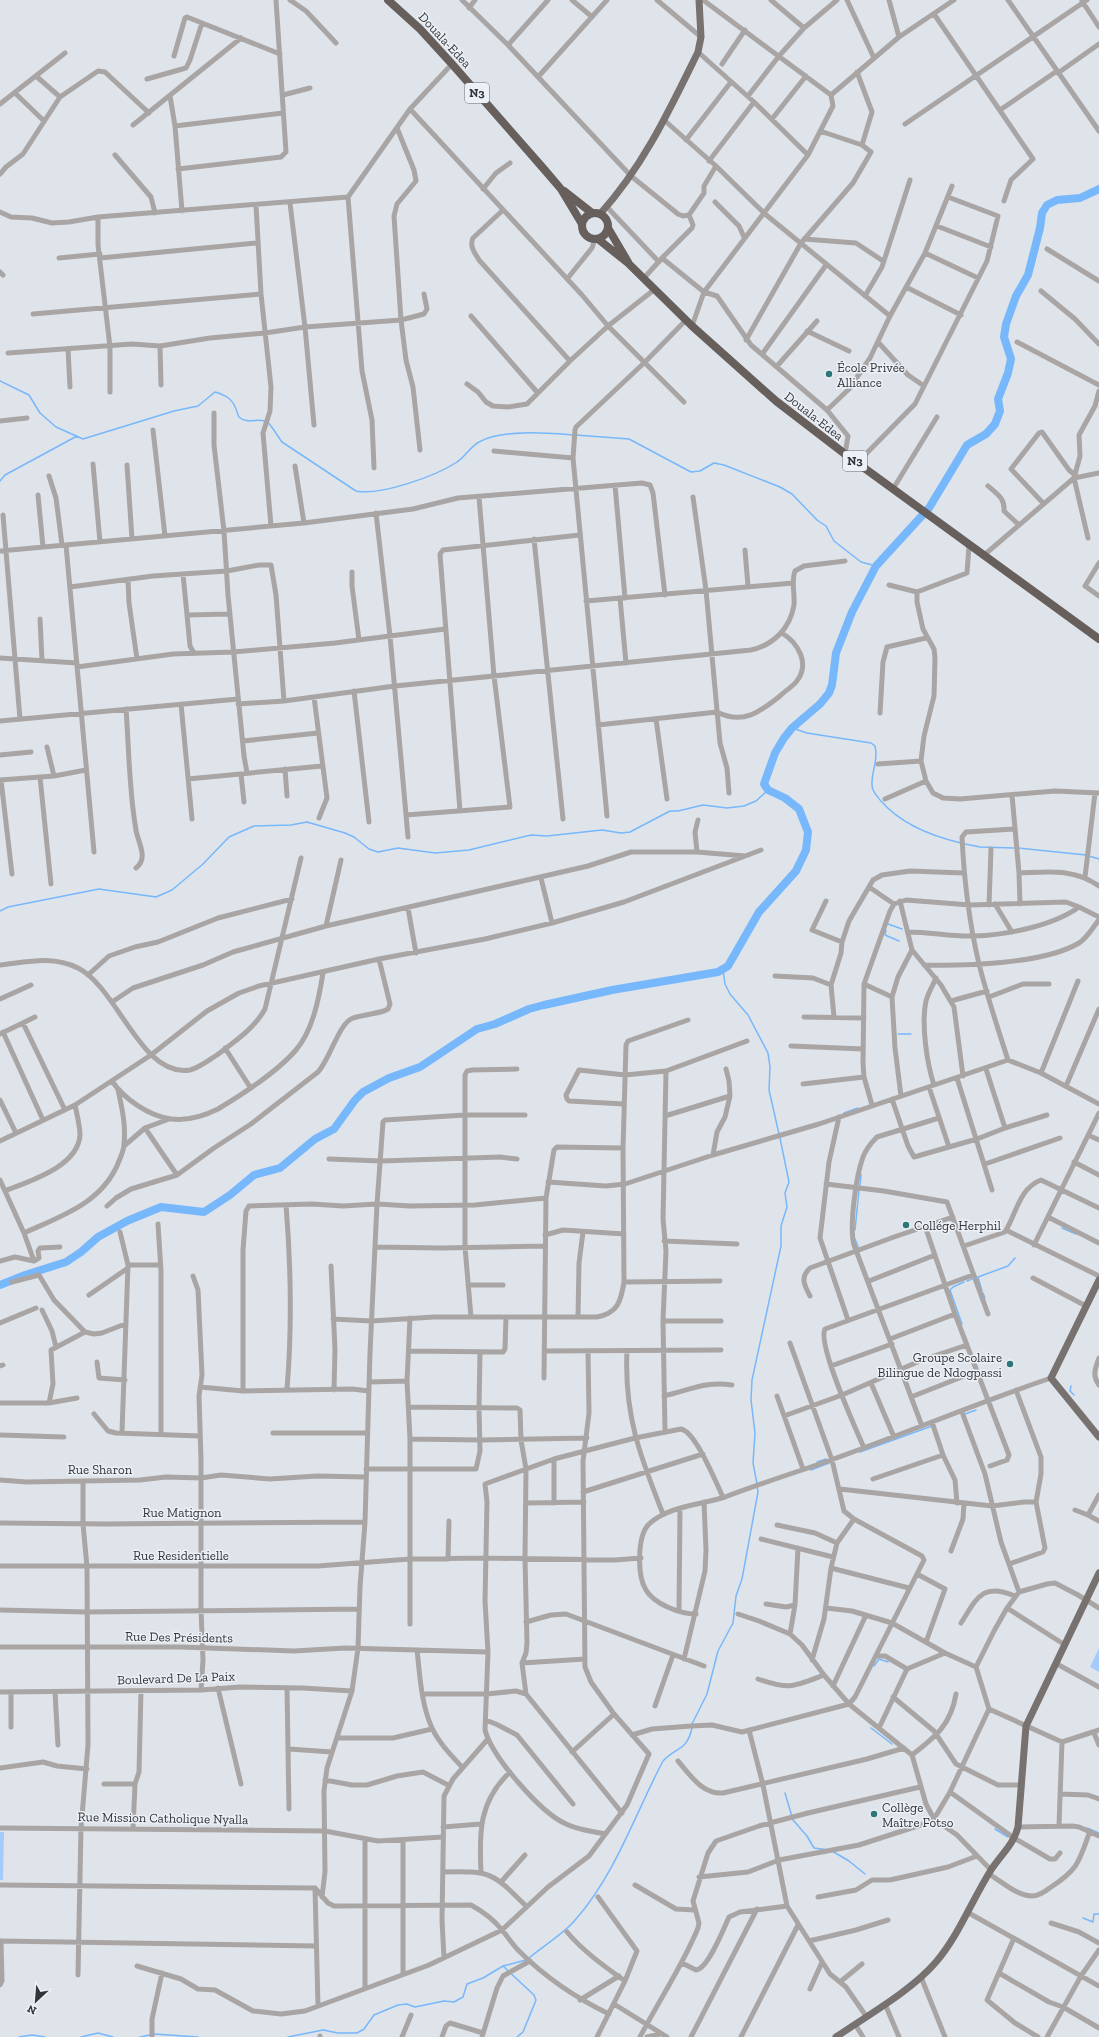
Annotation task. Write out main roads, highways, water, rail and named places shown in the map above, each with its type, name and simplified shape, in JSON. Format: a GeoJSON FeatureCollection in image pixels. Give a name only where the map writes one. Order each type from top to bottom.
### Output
{"type":"FeatureCollection","features":[{"type":"Feature","properties":{"kind":"highway","name":"Douala-Edea"},"geometry":{"type":"LineString","coordinates":[[388,0],[420,29],[562,189],[582,224]]}},
{"type":"Feature","properties":{"kind":"highway","name":"Douala-Edea"},"geometry":{"type":"LineString","coordinates":[[562,189],[596,214]]}},
{"type":"Feature","properties":{"kind":"highway"},"geometry":{"type":"LineString","coordinates":[[582,224],[584,219],[596,214]]}},
{"type":"Feature","properties":{"kind":"highway","name":"N3"},"geometry":{"type":"LineString","coordinates":[[596,214],[606,220],[608,228]]}},
{"type":"Feature","properties":{"kind":"highway","name":"N3"},"geometry":{"type":"LineString","coordinates":[[582,224],[585,234],[596,239]]}},
{"type":"Feature","properties":{"kind":"highway","name":"Douala-Edea"},"geometry":{"type":"LineString","coordinates":[[608,228],[628,263]]}},
{"type":"Feature","properties":{"kind":"highway"},"geometry":{"type":"LineString","coordinates":[[596,239],[604,235],[608,228]]}},
{"type":"Feature","properties":{"kind":"highway","name":"Douala-Edea"},"geometry":{"type":"LineString","coordinates":[[596,239],[628,263],[689,323],[776,401],[969,546],[1099,639]]}},
{"type":"Feature","properties":{"kind":"main road"},"geometry":{"type":"LineString","coordinates":[[596,214],[607,207],[631,176],[664,120],[698,52],[701,37],[699,0]]}},
{"type":"Feature","properties":{"kind":"main road"},"geometry":{"type":"LineString","coordinates":[[1099,1280],[1051,1378],[1099,1437]]}},
{"type":"Feature","properties":{"kind":"main road"},"geometry":{"type":"LineString","coordinates":[[836,2037],[921,1977],[936,1962],[990,1872],[1014,1838],[1018,1827],[1026,1726],[1066,1646],[1099,1573]]}},
{"type":"Feature","properties":{"kind":"waterway"},"geometry":{"type":"LineString","coordinates":[[0,1285],[25,1275],[66,1262],[81,1252],[98,1237],[127,1221],[161,1207],[204,1212],[230,1195],[254,1175],[280,1168],[315,1139],[334,1129],[355,1100],[363,1092],[389,1078],[420,1067],[477,1029],[495,1024],[529,1009],[544,1005],[612,990],[718,972],[728,966],[759,912],[796,871],[806,850],[808,832],[799,809],[785,798],[768,790],[764,784],[775,753],[792,728],[820,704],[829,693],[832,685],[836,653],[852,612],[876,566],[929,508],[967,445],[986,434],[995,424],[1000,411],[998,399],[1008,373],[1011,359],[1004,337],[1006,324],[1016,296],[1028,275],[1040,228],[1042,213],[1047,205],[1057,200],[1080,198],[1099,189]]}},
{"type":"Feature","properties":{"kind":"waterway"},"geometry":{"type":"LineString","coordinates":[[0,381],[29,395],[40,413],[56,427],[83,439],[174,411],[198,406],[215,392],[230,400],[242,419],[249,421],[260,420],[269,423],[282,442],[356,491],[366,492],[379,491],[408,484],[436,473],[457,462],[476,444],[489,438],[500,435],[525,433],[573,435]]}},
{"type":"Feature","properties":{"kind":"waterway"},"geometry":{"type":"LineString","coordinates":[[576,435],[629,439],[691,472],[700,471],[714,463],[724,465],[780,487],[792,494],[817,520],[826,526],[834,541],[861,562],[876,566]]}},
{"type":"Feature","properties":{"kind":"waterway"},"geometry":{"type":"LineString","coordinates":[[0,481],[5,475],[77,436]]}},
{"type":"Feature","properties":{"kind":"waterway"},"geometry":{"type":"LineString","coordinates":[[792,728],[807,733],[871,743],[875,746],[876,751],[872,787],[875,794],[881,801],[907,823],[928,833],[961,843]]}},
{"type":"Feature","properties":{"kind":"waterway"},"geometry":{"type":"LineString","coordinates":[[0,911],[8,907],[99,889],[156,897],[172,890],[203,864],[229,837],[254,826],[291,825],[307,822],[345,833],[354,837],[369,849],[378,852],[398,848],[435,853],[469,850],[531,835],[547,836],[602,830],[621,833],[630,832],[670,811],[678,811],[703,805],[727,808],[744,806],[756,801],[768,790]]}},
{"type":"Feature","properties":{"kind":"waterway"},"geometry":{"type":"LineString","coordinates":[[965,844],[980,847],[1014,848]]}},
{"type":"Feature","properties":{"kind":"waterway"},"geometry":{"type":"LineString","coordinates":[[1018,848],[1086,855]]}},
{"type":"Feature","properties":{"kind":"waterway"},"geometry":{"type":"LineString","coordinates":[[1089,856],[1099,859]]}},
{"type":"Feature","properties":{"kind":"waterway"},"geometry":{"type":"LineString","coordinates":[[888,924],[902,929]]}},
{"type":"Feature","properties":{"kind":"waterway"},"geometry":{"type":"LineString","coordinates":[[886,930],[885,935],[899,941]]}},
{"type":"Feature","properties":{"kind":"waterway"},"geometry":{"type":"LineString","coordinates":[[723,970],[725,984],[730,994],[748,1015],[768,1053],[770,1067],[769,1090],[779,1134]]}},
{"type":"Feature","properties":{"kind":"waterway"},"geometry":{"type":"LineString","coordinates":[[898,1034],[911,1034]]}},
{"type":"Feature","properties":{"kind":"waterway"},"geometry":{"type":"LineString","coordinates":[[844,1113],[858,1108]]}},
{"type":"Feature","properties":{"kind":"waterway"},"geometry":{"type":"LineString","coordinates":[[757,1484],[753,1463],[755,1433],[751,1400],[752,1380],[781,1246],[781,1226],[787,1207],[785,1193],[789,1182],[780,1138]]}},
{"type":"Feature","properties":{"kind":"waterway"},"geometry":{"type":"LineString","coordinates":[[860,1186],[861,1174]]}},
{"type":"Feature","properties":{"kind":"waterway"},"geometry":{"type":"LineString","coordinates":[[855,1230],[859,1190]]}},
{"type":"Feature","properties":{"kind":"waterway"},"geometry":{"type":"LineString","coordinates":[[1062,1228],[1076,1233]]}},
{"type":"Feature","properties":{"kind":"waterway"},"geometry":{"type":"LineString","coordinates":[[855,1239],[859,1249]]}},
{"type":"Feature","properties":{"kind":"waterway"},"geometry":{"type":"LineString","coordinates":[[982,1291],[978,1277],[1008,1266],[1015,1258]]}},
{"type":"Feature","properties":{"kind":"waterway"},"geometry":{"type":"LineString","coordinates":[[967,1281],[972,1279]]}},
{"type":"Feature","properties":{"kind":"waterway"},"geometry":{"type":"LineString","coordinates":[[962,1324],[950,1290],[964,1282]]}},
{"type":"Feature","properties":{"kind":"waterway"},"geometry":{"type":"LineString","coordinates":[[983,1293],[985,1298]]}},
{"type":"Feature","properties":{"kind":"waterway"},"geometry":{"type":"LineString","coordinates":[[1071,1386],[1070,1391],[1074,1395]]}},
{"type":"Feature","properties":{"kind":"waterway"},"geometry":{"type":"LineString","coordinates":[[965,1414],[976,1410]]}},
{"type":"Feature","properties":{"kind":"waterway"},"geometry":{"type":"LineString","coordinates":[[860,1452],[932,1426]]}},
{"type":"Feature","properties":{"kind":"waterway"},"geometry":{"type":"LineString","coordinates":[[817,1462],[826,1459]]}},
{"type":"Feature","properties":{"kind":"waterway"},"geometry":{"type":"LineString","coordinates":[[811,1470],[829,1463]]}},
{"type":"Feature","properties":{"kind":"waterway"},"geometry":{"type":"LineString","coordinates":[[692,1724],[707,1694],[718,1651],[733,1623],[736,1596],[742,1579],[758,1492],[757,1487]]}},
{"type":"Feature","properties":{"kind":"waterway"},"geometry":{"type":"LineString","coordinates":[[874,1666],[879,1659],[888,1662]]}},
{"type":"Feature","properties":{"kind":"waterway"},"geometry":{"type":"LineString","coordinates":[[529,1958],[566,1930],[590,1901],[614,1863],[663,1761],[684,1745],[692,1728]]}},
{"type":"Feature","properties":{"kind":"waterway"},"geometry":{"type":"LineString","coordinates":[[871,1728],[892,1744]]}},
{"type":"Feature","properties":{"kind":"waterway"},"geometry":{"type":"LineString","coordinates":[[785,1793],[793,1820],[807,1836],[814,1848],[829,1850]]}},
{"type":"Feature","properties":{"kind":"waterway"},"geometry":{"type":"LineString","coordinates":[[1087,1828],[1099,1833]]}},
{"type":"Feature","properties":{"kind":"waterway"},"geometry":{"type":"LineString","coordinates":[[995,1829],[1008,1837]]}},
{"type":"Feature","properties":{"kind":"waterway"},"geometry":{"type":"LineString","coordinates":[[832,1851],[849,1861],[865,1874]]}},
{"type":"Feature","properties":{"kind":"waterway"},"geometry":{"type":"LineString","coordinates":[[1083,1918],[1093,1922],[1094,1914],[1099,1914]]}},
{"type":"Feature","properties":{"kind":"waterway"},"geometry":{"type":"LineString","coordinates":[[288,2037],[323,2030],[338,2033],[357,2033],[364,2029],[374,2015],[398,2005],[407,2004],[415,2007],[444,2001],[454,2002],[463,1997],[467,1984],[483,1978],[503,1966],[526,1960]]}},
{"type":"Feature","properties":{"kind":"waterway"},"geometry":{"type":"LineString","coordinates":[[503,1966],[534,1995],[536,2000],[523,2032],[517,2037]]}},
{"type":"Feature","properties":{"kind":"waterway"},"geometry":{"type":"LineString","coordinates":[[81,2037],[98,2033],[113,2037]]}},
{"type":"Feature","properties":{"kind":"waterway"},"geometry":{"type":"LineString","coordinates":[[154,2034],[198,2037]]}},
{"type":"Feature","properties":{"kind":"waterway"},"geometry":{"type":"LineString","coordinates":[[19,2037],[32,2035],[45,2037]]}},
{"type":"Feature","properties":{"kind":"waterway"},"geometry":{"type":"LineString","coordinates":[[140,2037],[150,2035]]}},
{"type":"Feature","properties":{"kind":"place","name":"École Privée Alliance"},"geometry":{"type":"Point","coordinates":[829,374]}},
{"type":"Feature","properties":{"kind":"place","name":"Collége Herphil"},"geometry":{"type":"Point","coordinates":[906,1225]}},
{"type":"Feature","properties":{"kind":"place","name":"Groupe Scolaire Bilingue de Ndogpassi"},"geometry":{"type":"Point","coordinates":[1010,1364]}},
{"type":"Feature","properties":{"kind":"place","name":"Collège Maître Fotso"},"geometry":{"type":"Point","coordinates":[874,1814]}}]}
